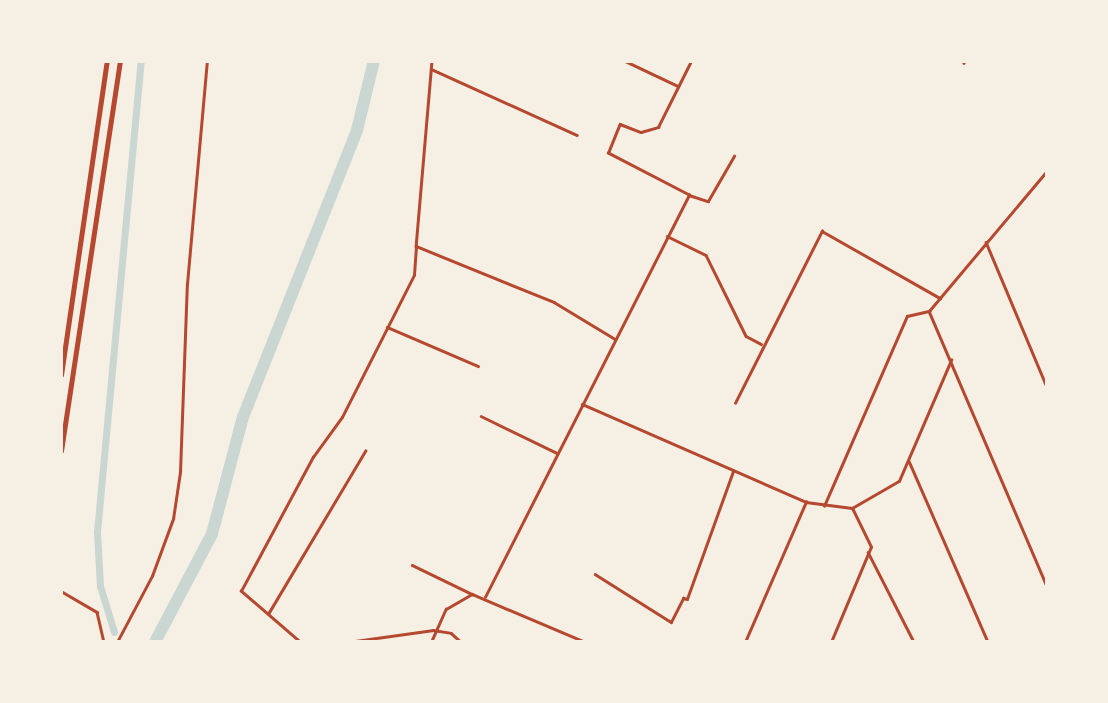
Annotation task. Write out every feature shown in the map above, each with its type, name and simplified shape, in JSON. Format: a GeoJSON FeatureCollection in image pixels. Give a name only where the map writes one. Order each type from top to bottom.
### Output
{"type":"FeatureCollection","features":[{"type":"Feature","properties":{"kind":"main road"},"geometry":{"type":"LineString","coordinates":[[61,375],[107,61]]}},
{"type":"Feature","properties":{"kind":"main road"},"geometry":{"type":"LineString","coordinates":[[61,451],[120,61]]}},
{"type":"Feature","properties":{"kind":"street"},"geometry":{"type":"LineString","coordinates":[[117,642],[152,576],[173,519],[180,472],[187,284],[207,61]]}},
{"type":"Feature","properties":{"kind":"street"},"geometry":{"type":"LineString","coordinates":[[300,642],[241,591],[313,457],[342,417],[414,275],[432,61]]}},
{"type":"Feature","properties":{"kind":"street"},"geometry":{"type":"LineString","coordinates":[[625,61],[678,86]]}},
{"type":"Feature","properties":{"kind":"street"},"geometry":{"type":"LineString","coordinates":[[691,61],[658,127],[641,132],[620,124],[608,153],[689,195],[708,201],[734,156]]}},
{"type":"Feature","properties":{"kind":"street"},"geometry":{"type":"LineString","coordinates":[[431,69],[577,135]]}},
{"type":"Feature","properties":{"kind":"street"},"geometry":{"type":"LineString","coordinates":[[824,506],[907,317],[929,311],[1047,171]]}},
{"type":"Feature","properties":{"kind":"street"},"geometry":{"type":"LineString","coordinates":[[485,597],[689,195]]}},
{"type":"Feature","properties":{"kind":"street"},"geometry":{"type":"LineString","coordinates":[[735,403],[762,344],[822,231],[940,298]]}},
{"type":"Feature","properties":{"kind":"street"},"geometry":{"type":"LineString","coordinates":[[667,236],[706,255],[746,336],[762,344]]}},
{"type":"Feature","properties":{"kind":"street"},"geometry":{"type":"LineString","coordinates":[[986,242],[1047,387]]}},
{"type":"Feature","properties":{"kind":"street"},"geometry":{"type":"LineString","coordinates":[[416,246],[554,302],[615,339]]}},
{"type":"Feature","properties":{"kind":"street"},"geometry":{"type":"LineString","coordinates":[[929,311],[1047,586]]}},
{"type":"Feature","properties":{"kind":"street"},"geometry":{"type":"LineString","coordinates":[[387,327],[478,366]]}},
{"type":"Feature","properties":{"kind":"street"},"geometry":{"type":"LineString","coordinates":[[582,404],[806,502],[852,508],[899,481],[951,360]]}},
{"type":"Feature","properties":{"kind":"street"},"geometry":{"type":"LineString","coordinates":[[481,416],[557,453]]}},
{"type":"Feature","properties":{"kind":"street"},"geometry":{"type":"LineString","coordinates":[[268,614],[365,451]]}},
{"type":"Feature","properties":{"kind":"street"},"geometry":{"type":"LineString","coordinates":[[909,461],[988,642]]}},
{"type":"Feature","properties":{"kind":"street"},"geometry":{"type":"LineString","coordinates":[[595,574],[671,622],[683,598],[687,599],[733,471]]}},
{"type":"Feature","properties":{"kind":"street"},"geometry":{"type":"LineString","coordinates":[[745,642],[806,502]]}},
{"type":"Feature","properties":{"kind":"street"},"geometry":{"type":"LineString","coordinates":[[831,642],[870,547],[852,508]]}},
{"type":"Feature","properties":{"kind":"street"},"geometry":{"type":"LineString","coordinates":[[869,552],[914,642]]}},
{"type":"Feature","properties":{"kind":"street"},"geometry":{"type":"LineString","coordinates":[[412,565],[585,642]]}},
{"type":"Feature","properties":{"kind":"street"},"geometry":{"type":"LineString","coordinates":[[61,591],[97,612],[104,642]]}},
{"type":"Feature","properties":{"kind":"street"},"geometry":{"type":"LineString","coordinates":[[431,642],[433,630],[446,610],[472,594]]}},
{"type":"Feature","properties":{"kind":"street"},"geometry":{"type":"LineString","coordinates":[[348,642],[433,630],[451,633],[461,642]]}},
{"type":"Feature","properties":{"kind":"waterway"},"geometry":{"type":"LineString","coordinates":[[114,632],[100,586],[97,532],[141,61]]}},
{"type":"Feature","properties":{"kind":"waterway"},"geometry":{"type":"LineString","coordinates":[[155,642],[212,534],[243,417],[357,130],[374,61]]}}]}
